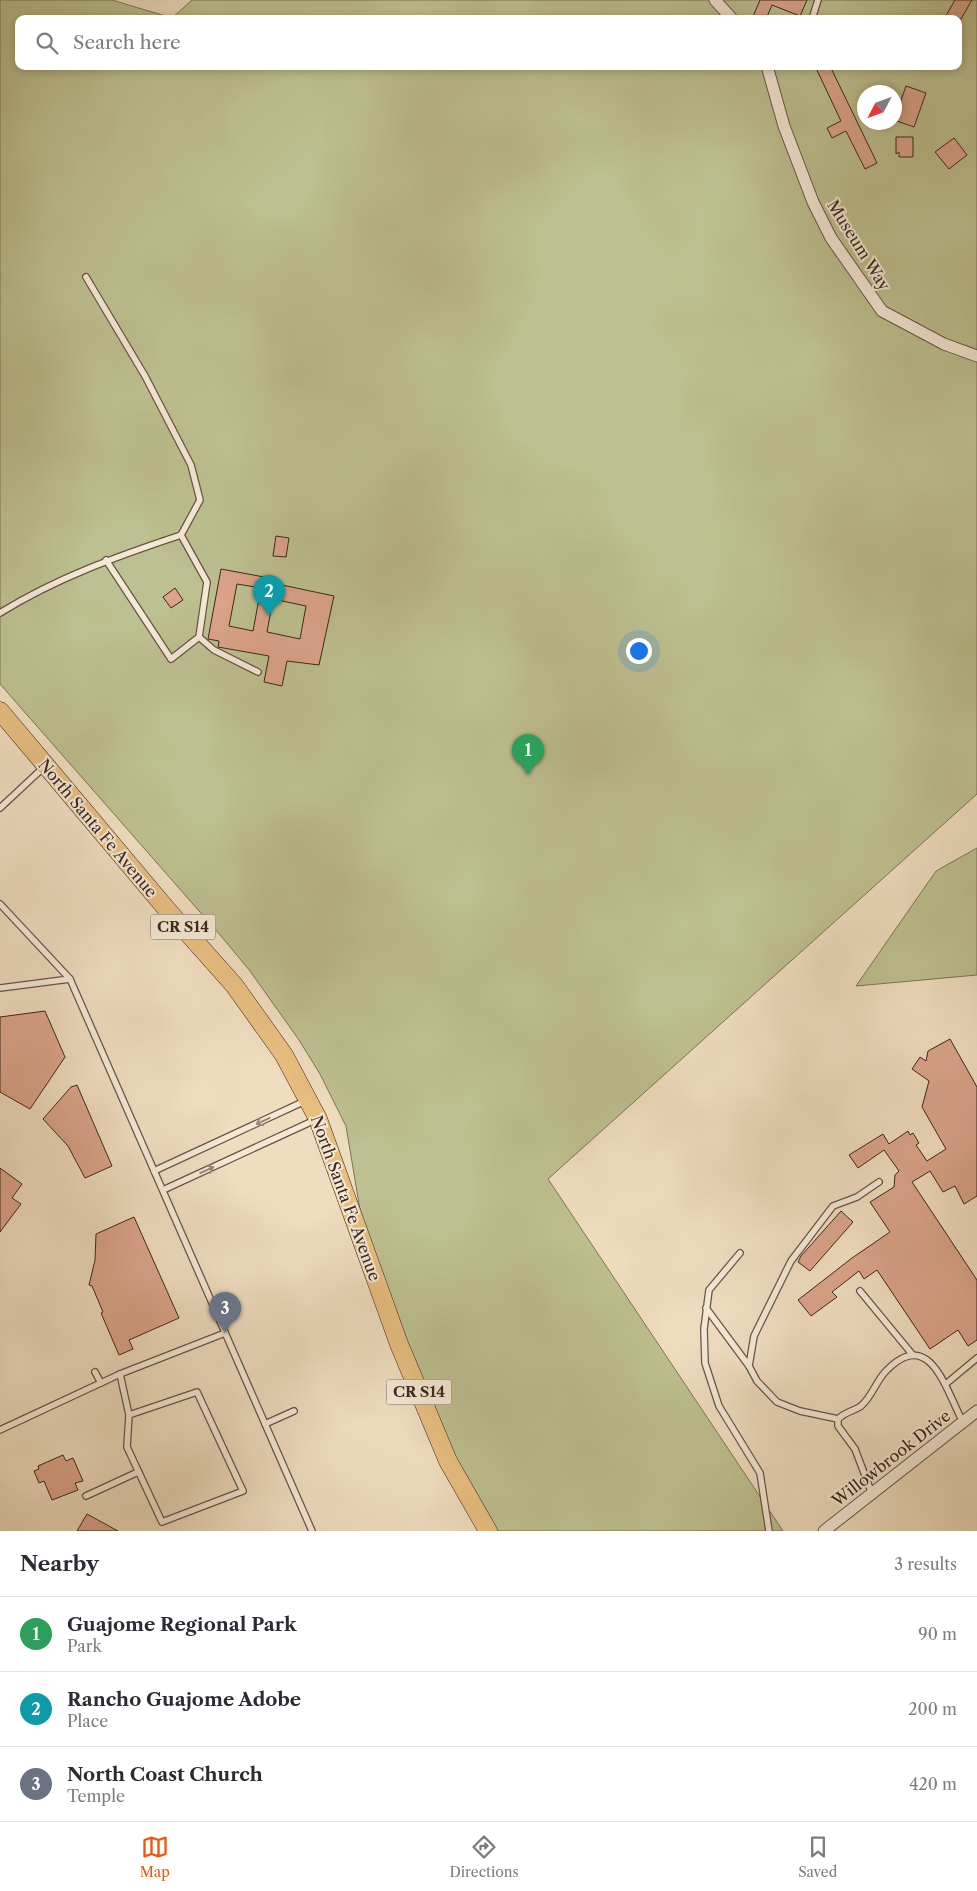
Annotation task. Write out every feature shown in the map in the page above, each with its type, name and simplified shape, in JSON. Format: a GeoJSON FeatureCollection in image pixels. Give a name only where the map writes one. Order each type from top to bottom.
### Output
{"type":"FeatureCollection","features":[{"type":"Feature","properties":{"kind":"main road","name":"North Santa Fe Avenue"},"geometry":{"type":"LineString","coordinates":[[0,711],[169,912],[234,985],[284,1055],[318,1119],[399,1344],[448,1461],[488,1531]]}},
{"type":"Feature","properties":{"kind":"street"},"geometry":{"type":"LineString","coordinates":[[715,0],[728,15]]}},
{"type":"Feature","properties":{"kind":"street","name":"Museum Way"},"geometry":{"type":"LineString","coordinates":[[769,70],[784,126],[813,202],[831,238],[882,311],[944,344],[977,356]]}},
{"type":"Feature","properties":{"kind":"street","name":"Willowbrook Drive"},"geometry":{"type":"LineString","coordinates":[[824,1531],[977,1411]]}},
{"type":"Feature","properties":{"kind":"lane"},"geometry":{"type":"LineString","coordinates":[[813,15],[818,0]]}},
{"type":"Feature","properties":{"kind":"lane"},"geometry":{"type":"LineString","coordinates":[[0,613],[30,595],[106,560],[181,535],[200,500],[191,465],[145,376],[86,277]]}},
{"type":"Feature","properties":{"kind":"lane"},"geometry":{"type":"LineString","coordinates":[[106,560],[171,659],[199,637],[207,582],[181,535]]}},
{"type":"Feature","properties":{"kind":"lane"},"geometry":{"type":"LineString","coordinates":[[199,637],[214,650],[258,672]]}},
{"type":"Feature","properties":{"kind":"lane"},"geometry":{"type":"LineString","coordinates":[[0,808],[45,765]]}},
{"type":"Feature","properties":{"kind":"lane"},"geometry":{"type":"LineString","coordinates":[[0,904],[70,978],[312,1531]]}},
{"type":"Feature","properties":{"kind":"lane"},"geometry":{"type":"LineString","coordinates":[[0,988],[70,978]]}},
{"type":"Feature","properties":{"kind":"lane"},"geometry":{"type":"LineString","coordinates":[[154,1171],[307,1100]]}},
{"type":"Feature","properties":{"kind":"lane"},"geometry":{"type":"LineString","coordinates":[[163,1190],[318,1119]]}},
{"type":"Feature","properties":{"kind":"lane"},"geometry":{"type":"LineString","coordinates":[[749,1366],[754,1336],[791,1261],[833,1206],[857,1197],[879,1182]]}},
{"type":"Feature","properties":{"kind":"lane"},"geometry":{"type":"LineString","coordinates":[[740,1253],[709,1290],[704,1329],[705,1363],[719,1406],[760,1473],[769,1531]]}},
{"type":"Feature","properties":{"kind":"lane"},"geometry":{"type":"LineString","coordinates":[[860,1291],[912,1354]]}},
{"type":"Feature","properties":{"kind":"lane"},"geometry":{"type":"LineString","coordinates":[[706,1308],[749,1366],[757,1381],[777,1402],[800,1411],[838,1419]]}},
{"type":"Feature","properties":{"kind":"lane"},"geometry":{"type":"LineString","coordinates":[[0,1430],[120,1374],[225,1332]]}},
{"type":"Feature","properties":{"kind":"lane"},"geometry":{"type":"LineString","coordinates":[[872,1494],[855,1449],[838,1426],[838,1419],[844,1413],[861,1406],[884,1372],[899,1359],[912,1354],[924,1357],[946,1383],[954,1406],[963,1422]]}},
{"type":"Feature","properties":{"kind":"lane"},"geometry":{"type":"LineString","coordinates":[[946,1383],[977,1358]]}},
{"type":"Feature","properties":{"kind":"lane"},"geometry":{"type":"LineString","coordinates":[[95,1372],[101,1383]]}},
{"type":"Feature","properties":{"kind":"lane"},"geometry":{"type":"LineString","coordinates":[[120,1374],[129,1415],[127,1447],[162,1522],[243,1491],[197,1392],[129,1415]]}},
{"type":"Feature","properties":{"kind":"lane"},"geometry":{"type":"LineString","coordinates":[[265,1424],[294,1411]]}},
{"type":"Feature","properties":{"kind":"lane"},"geometry":{"type":"LineString","coordinates":[[86,1496],[138,1472]]}},
{"type":"Feature","properties":{"kind":"green space"},"geometry":{"type":"Polygon","coordinates":[[[0,0],[112,0],[162,15],[15,15],[15,70],[962,70],[962,15],[175,15],[192,0],[977,0],[977,794],[548,1179],[783,1531],[487,1531],[366,1246],[346,1126],[320,1074],[299,1040],[250,971],[0,684],[0,0]]]}},
{"type":"Feature","properties":{"kind":"green space"},"geometry":{"type":"Polygon","coordinates":[[[977,848],[977,975],[856,986],[936,871],[977,848]]]}},
{"type":"Feature","properties":{"kind":"building"},"geometry":{"type":"Polygon","coordinates":[[[760,0],[807,0],[800,15],[772,5],[768,15],[754,15],[760,0]]]}},
{"type":"Feature","properties":{"kind":"building"},"geometry":{"type":"Polygon","coordinates":[[[955,0],[972,0],[962,17],[962,15],[946,15],[955,0]]]}},
{"type":"Feature","properties":{"kind":"building"},"geometry":{"type":"Polygon","coordinates":[[[817,70],[832,70],[857,122],[857,130],[861,130],[877,163],[865,169],[846,131],[832,138],[827,128],[841,121],[817,70]]]}},
{"type":"Feature","properties":{"kind":"building"},"geometry":{"type":"Polygon","coordinates":[[[906,86],[926,93],[914,127],[902,123],[902,97],[906,86]]]}},
{"type":"Feature","properties":{"kind":"building"},"geometry":{"type":"Polygon","coordinates":[[[896,137],[913,137],[913,157],[899,157],[899,152],[896,154],[896,137]]]}},
{"type":"Feature","properties":{"kind":"building"},"geometry":{"type":"Polygon","coordinates":[[[954,138],[967,155],[949,169],[935,152],[954,138]]]}},
{"type":"Feature","properties":{"kind":"building"},"geometry":{"type":"Polygon","coordinates":[[[276,536],[289,538],[286,557],[273,556],[276,536]]]}},
{"type":"Feature","properties":{"kind":"building"},"geometry":{"type":"Polygon","coordinates":[[[221,569],[264,577],[263,581],[334,596],[319,665],[287,661],[282,686],[264,682],[269,656],[218,647],[219,641],[208,639],[221,569]],[[237,584],[229,626],[253,631],[261,588],[237,584]],[[273,599],[267,632],[300,639],[306,606],[273,599]]]}},
{"type":"Feature","properties":{"kind":"building"},"geometry":{"type":"Polygon","coordinates":[[[175,588],[183,600],[171,608],[163,597],[175,588]]]}},
{"type":"Feature","properties":{"kind":"building"},"geometry":{"type":"Polygon","coordinates":[[[45,1011],[65,1057],[30,1109],[0,1092],[0,1017],[45,1011]]]}},
{"type":"Feature","properties":{"kind":"building"},"geometry":{"type":"Polygon","coordinates":[[[950,1039],[977,1087],[977,1196],[964,1204],[955,1186],[943,1192],[930,1171],[912,1182],[977,1280],[977,1340],[968,1346],[958,1330],[930,1349],[877,1270],[864,1279],[859,1271],[832,1292],[837,1297],[811,1316],[798,1300],[852,1258],[890,1232],[870,1202],[894,1187],[895,1175],[899,1171],[884,1150],[858,1168],[849,1155],[883,1134],[889,1144],[908,1131],[910,1135],[913,1133],[919,1143],[916,1145],[927,1161],[946,1149],[922,1107],[929,1081],[912,1069],[920,1057],[926,1061],[928,1051],[950,1039]]]}},
{"type":"Feature","properties":{"kind":"building"},"geometry":{"type":"Polygon","coordinates":[[[77,1085],[112,1166],[85,1178],[68,1146],[43,1119],[71,1087],[77,1085]]]}},
{"type":"Feature","properties":{"kind":"building"},"geometry":{"type":"Polygon","coordinates":[[[0,1168],[22,1184],[12,1198],[21,1204],[0,1232],[0,1168]]]}},
{"type":"Feature","properties":{"kind":"building"},"geometry":{"type":"Polygon","coordinates":[[[841,1211],[853,1222],[810,1271],[798,1262],[801,1256],[841,1211]]]}},
{"type":"Feature","properties":{"kind":"building"},"geometry":{"type":"Polygon","coordinates":[[[134,1217],[179,1318],[129,1340],[133,1349],[119,1355],[92,1286],[89,1285],[95,1260],[96,1234],[134,1217]]]}},
{"type":"Feature","properties":{"kind":"building"},"geometry":{"type":"Polygon","coordinates":[[[63,1455],[66,1461],[73,1458],[83,1481],[75,1483],[78,1490],[52,1500],[44,1481],[39,1483],[34,1471],[39,1469],[38,1466],[63,1455]]]}},
{"type":"Feature","properties":{"kind":"building"},"geometry":{"type":"Polygon","coordinates":[[[87,1514],[118,1531],[77,1531],[87,1514]]]}},
{"type":"Feature","properties":{"kind":"place","name":"Rancho Guajome Adobe"},"geometry":{"type":"Point","coordinates":[269,616]}},
{"type":"Feature","properties":{"kind":"place","name":"Guajome Regional Park"},"geometry":{"type":"Point","coordinates":[528,775]}},
{"type":"Feature","properties":{"kind":"place","name":"North Coast Church"},"geometry":{"type":"Point","coordinates":[225,1333]}}]}
